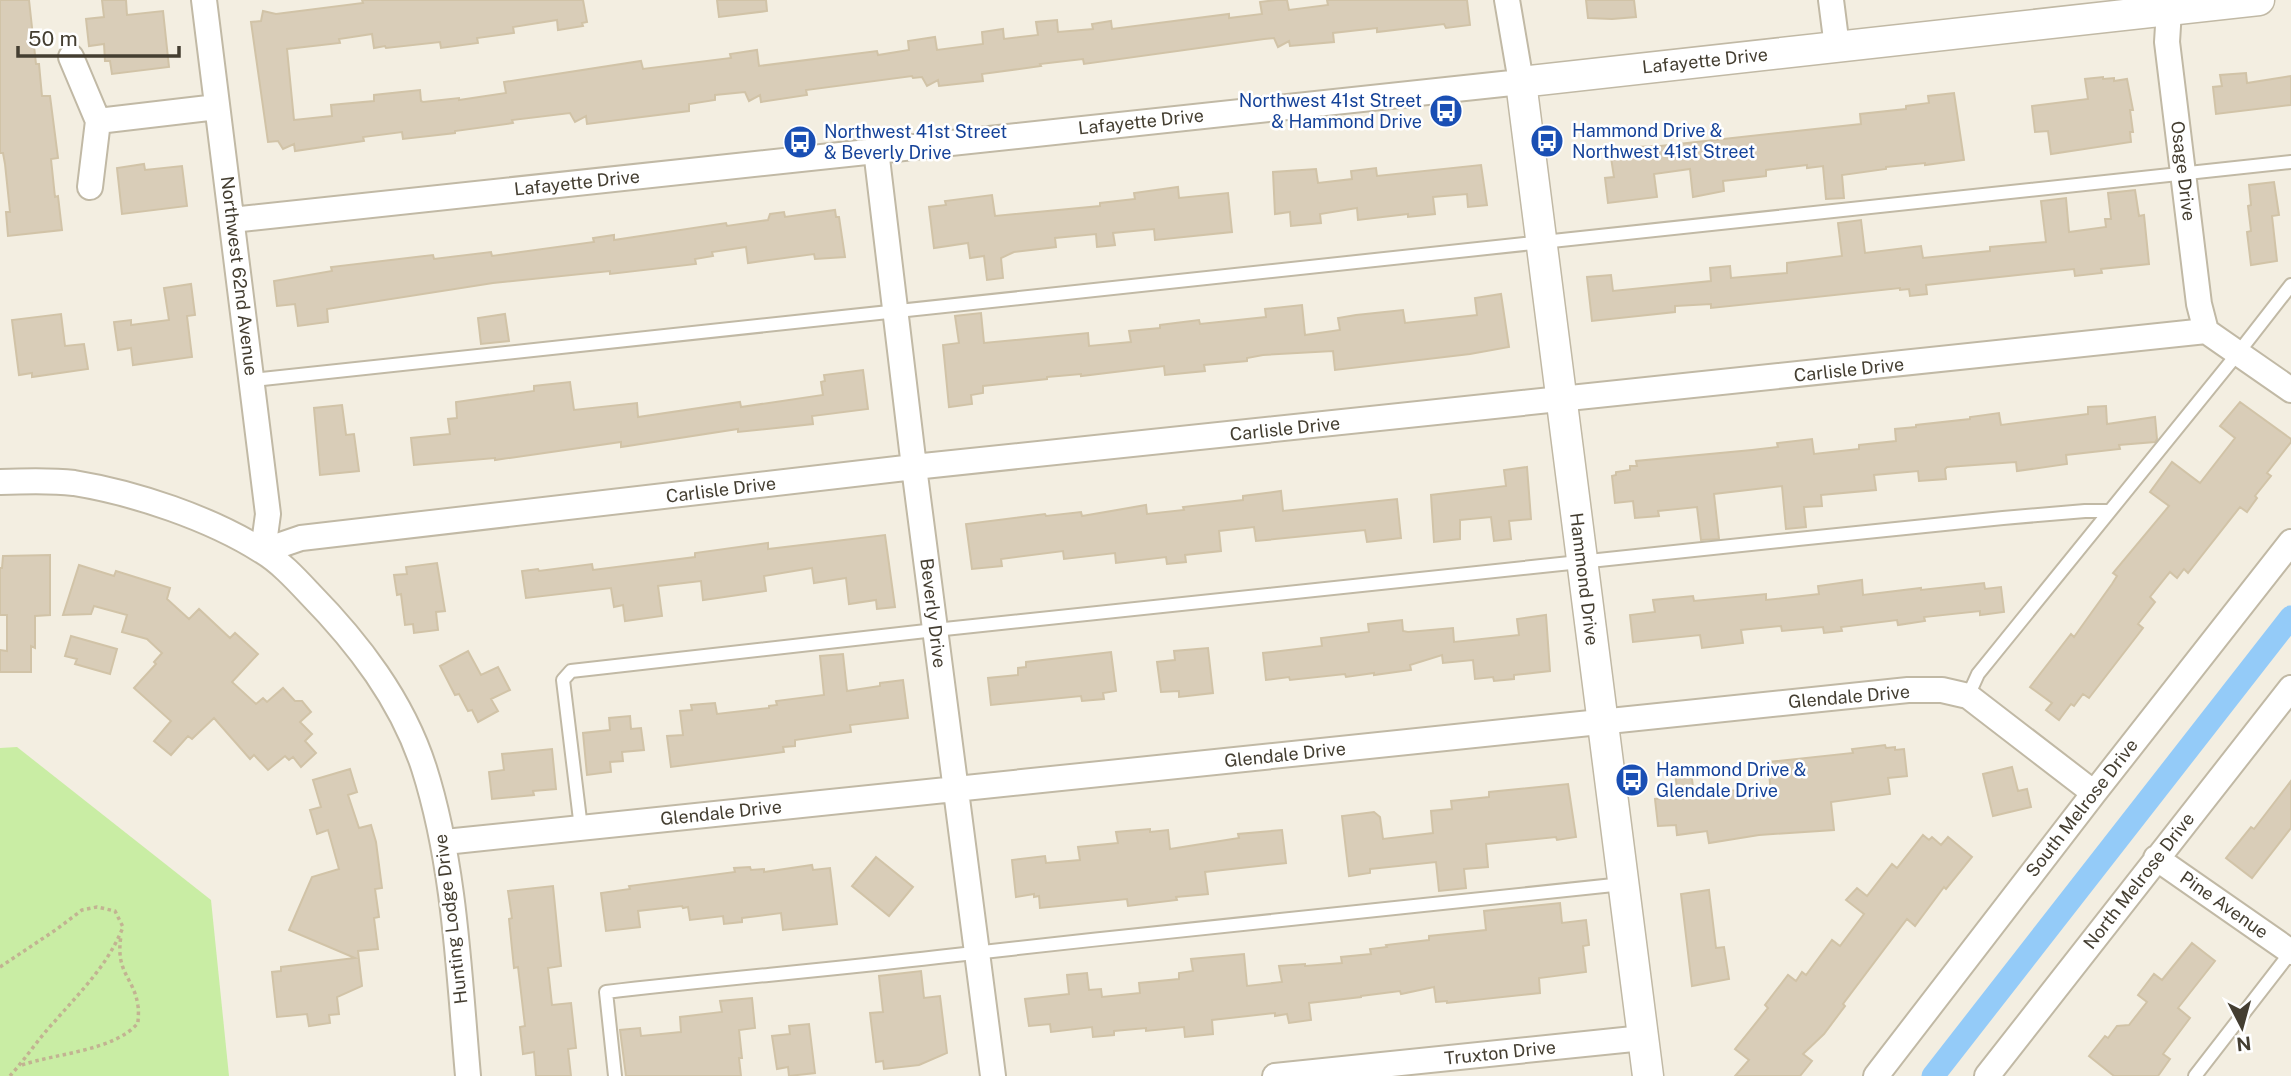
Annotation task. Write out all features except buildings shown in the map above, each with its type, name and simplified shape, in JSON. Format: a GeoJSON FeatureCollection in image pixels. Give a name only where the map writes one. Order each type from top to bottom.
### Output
{"type":"FeatureCollection","features":[{"type":"Feature","properties":{"kind":"street","name":"Northwest 62nd Avenue"},"geometry":{"type":"LineString","coordinates":[[204,0],[268,513],[263,551]]}},
{"type":"Feature","properties":{"kind":"street"},"geometry":{"type":"LineString","coordinates":[[1507,0],[1521,82]]}},
{"type":"Feature","properties":{"kind":"street"},"geometry":{"type":"LineString","coordinates":[[1831,0],[1837,47]]}},
{"type":"Feature","properties":{"kind":"street","name":"Lafayette Drive"},"geometry":{"type":"LineString","coordinates":[[232,220],[1837,47],[2169,5],[2259,0]]}},
{"type":"Feature","properties":{"kind":"street","name":"Osage Drive"},"geometry":{"type":"LineString","coordinates":[[2169,5],[2167,42],[2199,304],[2206,331]]}},
{"type":"Feature","properties":{"kind":"street"},"geometry":{"type":"LineString","coordinates":[[71,57],[98,121],[90,187]]}},
{"type":"Feature","properties":{"kind":"street","name":"Hammond Drive"},"geometry":{"type":"LineString","coordinates":[[1521,82],[1648,1076]]}},
{"type":"Feature","properties":{"kind":"street"},"geometry":{"type":"LineString","coordinates":[[98,121],[217,107]]}},
{"type":"Feature","properties":{"kind":"street","name":"Beverly Drive"},"geometry":{"type":"LineString","coordinates":[[876,150],[894,312],[993,1076]]}},
{"type":"Feature","properties":{"kind":"street"},"geometry":{"type":"LineString","coordinates":[[2206,331],[2291,390]]}},
{"type":"Feature","properties":{"kind":"street","name":"Carlisle Drive"},"geometry":{"type":"LineString","coordinates":[[263,551],[301,538],[914,467],[2206,331]]}},
{"type":"Feature","properties":{"kind":"street","name":"Hunting Lodge Drive"},"geometry":{"type":"LineString","coordinates":[[0,482],[72,483],[130,496],[202,521],[263,551],[298,581],[362,651],[387,689],[424,766],[445,842],[468,1076]]}},
{"type":"Feature","properties":{"kind":"street","name":"South Melrose Drive"},"geometry":{"type":"LineString","coordinates":[[1876,1076],[2291,542]]}},
{"type":"Feature","properties":{"kind":"street","name":"North Melrose Drive"},"geometry":{"type":"LineString","coordinates":[[1987,1076],[2291,688]]}},
{"type":"Feature","properties":{"kind":"street","name":"Glendale Drive"},"geometry":{"type":"LineString","coordinates":[[445,842],[1908,690],[1942,691],[1968,696],[2094,793]]}},
{"type":"Feature","properties":{"kind":"street","name":"Pine Avenue"},"geometry":{"type":"LineString","coordinates":[[2156,858],[2291,952]]}},
{"type":"Feature","properties":{"kind":"street","name":"Truxton Drive"},"geometry":{"type":"LineString","coordinates":[[1275,1076],[1643,1038]]}},
{"type":"Feature","properties":{"kind":"lane"},"geometry":{"type":"LineString","coordinates":[[253,380],[2291,162]]}},
{"type":"Feature","properties":{"kind":"lane"},"geometry":{"type":"LineString","coordinates":[[1968,696],[1978,674],[2291,285]]}},
{"type":"Feature","properties":{"kind":"lane"},"geometry":{"type":"LineString","coordinates":[[580,828],[563,680],[571,671],[935,629],[2003,518],[2110,511]]}},
{"type":"Feature","properties":{"kind":"lane"},"geometry":{"type":"LineString","coordinates":[[615,1076],[606,992],[1623,884]]}},
{"type":"Feature","properties":{"kind":"lane"},"geometry":{"type":"LineString","coordinates":[[2195,1076],[2291,952]]}},
{"type":"Feature","properties":{"kind":"path"},"geometry":{"type":"LineString","coordinates":[[0,967],[82,910],[97,906],[115,911],[123,928],[119,949],[121,967],[138,1005],[138,1023],[129,1034],[105,1044],[19,1066]]}},
{"type":"Feature","properties":{"kind":"path"},"geometry":{"type":"LineString","coordinates":[[10,1076],[95,977],[116,946],[123,928]]}},
{"type":"Feature","properties":{"kind":"green space"},"geometry":{"type":"Polygon","coordinates":[[[17,747],[211,900],[229,1076],[0,1076],[0,748],[17,747]]]}},
{"type":"Feature","properties":{"kind":"waterway"},"geometry":{"type":"LineString","coordinates":[[1933,1076],[2291,617]]}},
{"type":"Feature","properties":{"kind":"place","name":"Northwest 41st Street & Hammond Drive"},"geometry":{"type":"Point","coordinates":[1446,111]}},
{"type":"Feature","properties":{"kind":"place","name":"Hammond Drive & Northwest 41st Street"},"geometry":{"type":"Point","coordinates":[1547,141]}},
{"type":"Feature","properties":{"kind":"place","name":"Northwest 41st Street & Beverly Drive"},"geometry":{"type":"Point","coordinates":[800,142]}},
{"type":"Feature","properties":{"kind":"place","name":"Hammond Drive & Glendale Drive"},"geometry":{"type":"Point","coordinates":[1632,780]}}]}
